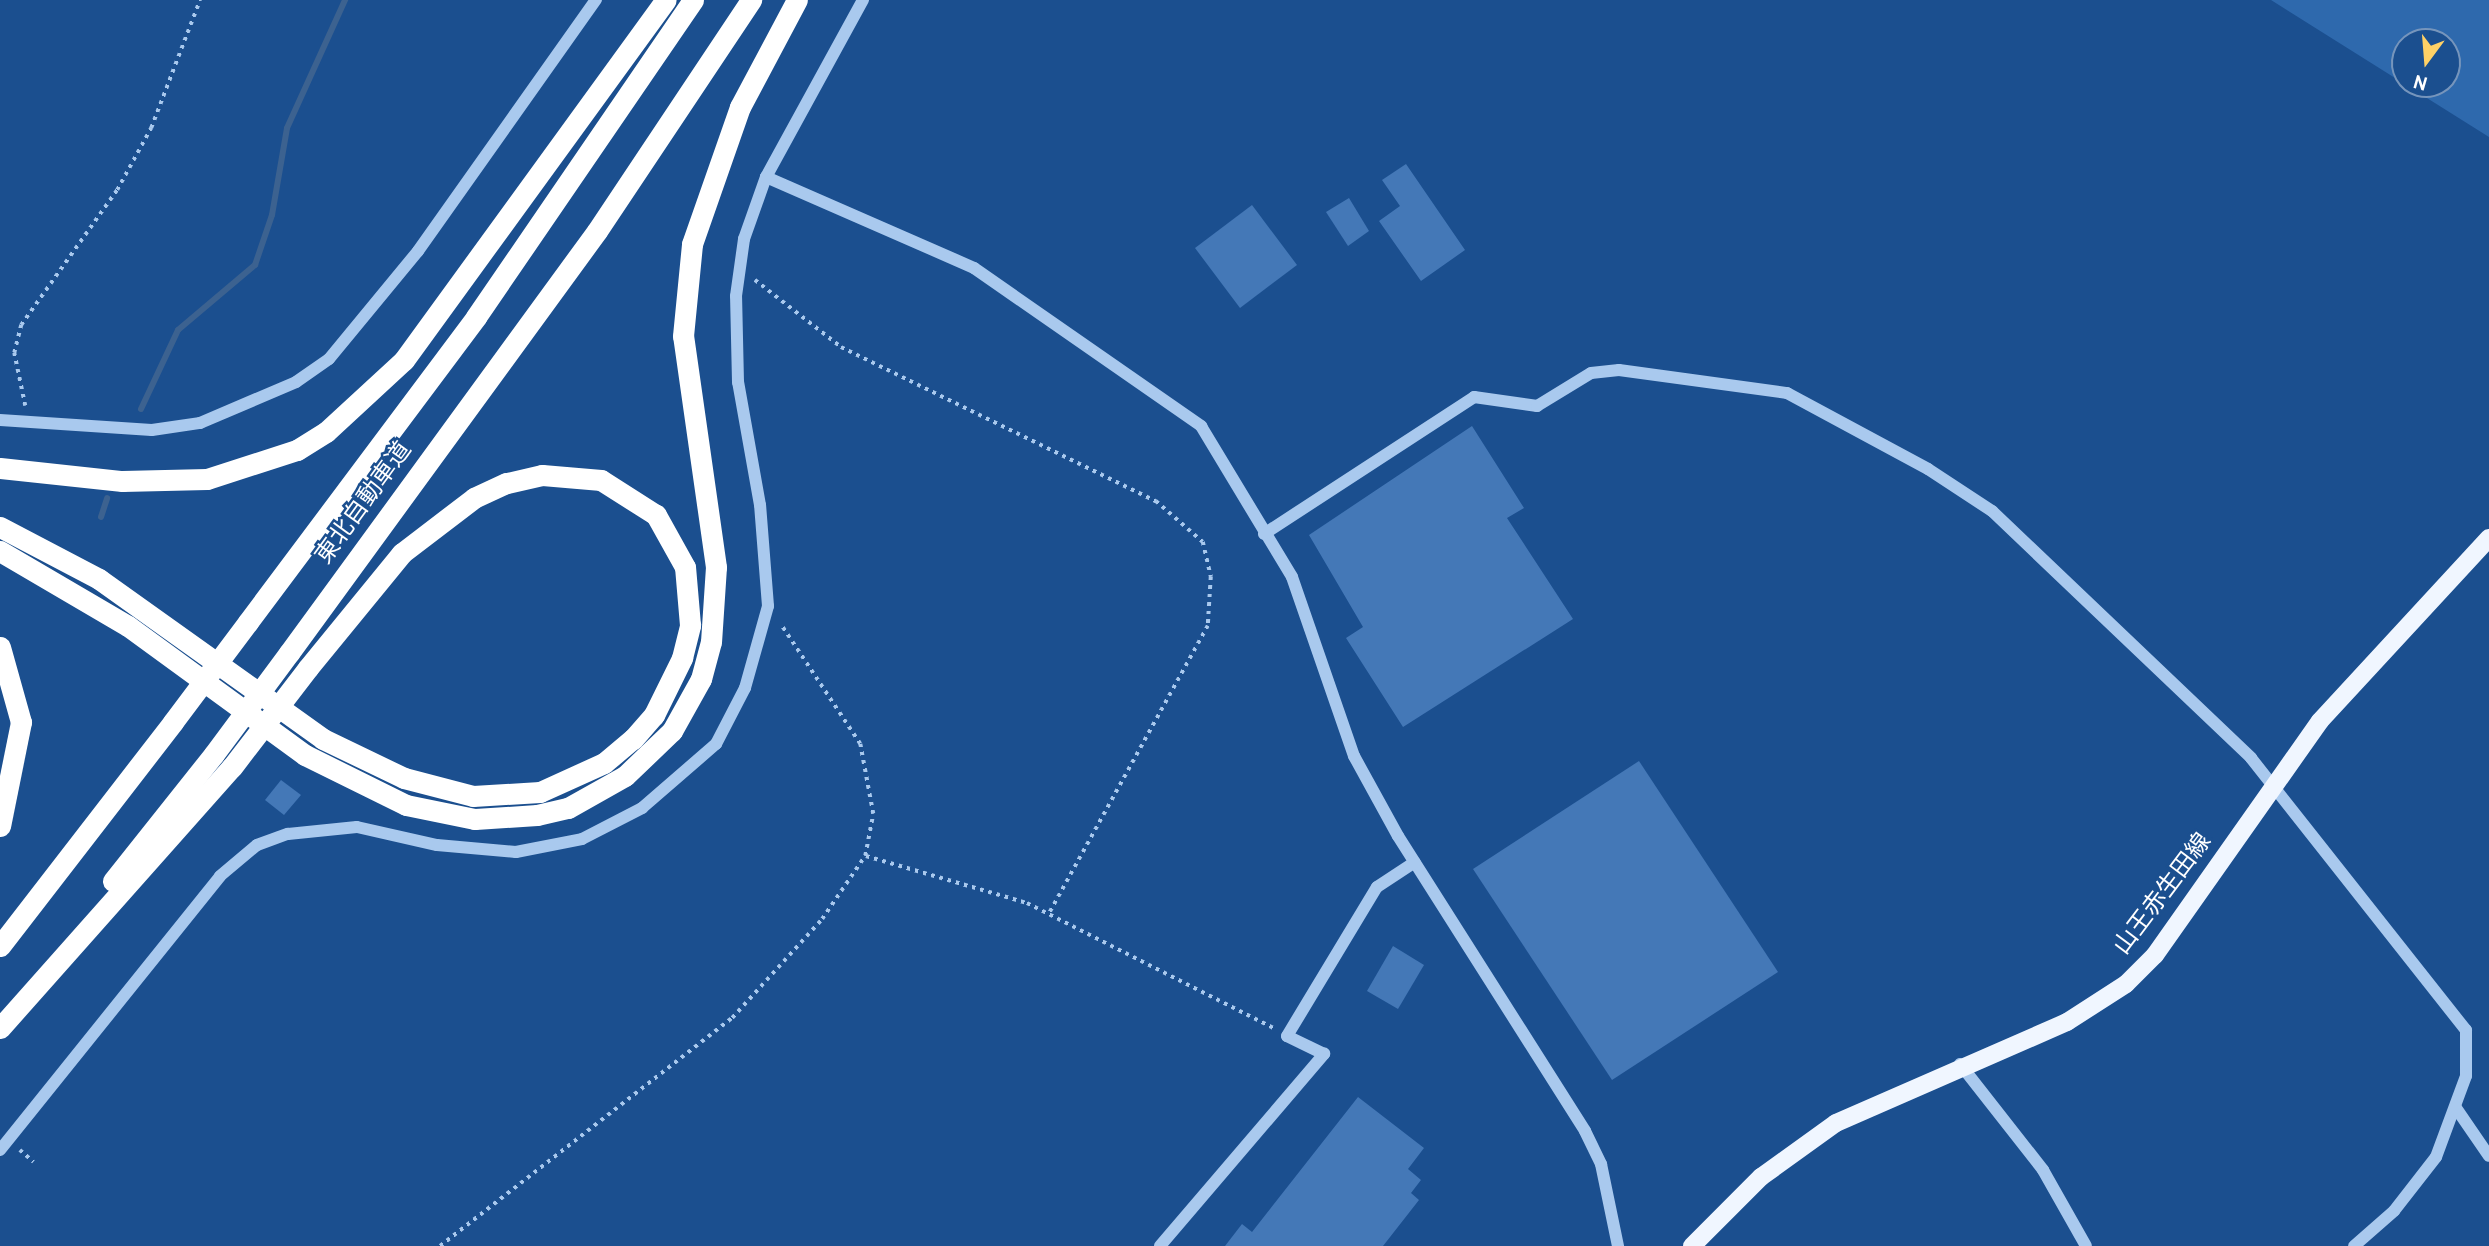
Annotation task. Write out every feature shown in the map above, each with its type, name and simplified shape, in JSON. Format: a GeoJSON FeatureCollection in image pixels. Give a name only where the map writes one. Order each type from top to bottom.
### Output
{"type":"FeatureCollection","features":[{"type":"Feature","properties":{"kind":"highway"},"geometry":{"type":"LineString","coordinates":[[0,468],[122,481],[207,479],[297,450],[326,432],[404,360],[666,0]]}},
{"type":"Feature","properties":{"kind":"highway","name":"東北自動車道"},"geometry":{"type":"LineString","coordinates":[[0,946],[173,722],[476,317],[693,0]]}},
{"type":"Feature","properties":{"kind":"highway","name":"東北自動車道"},"geometry":{"type":"LineString","coordinates":[[0,1026],[214,754],[289,653],[597,231],[751,0]]}},
{"type":"Feature","properties":{"kind":"highway"},"geometry":{"type":"LineString","coordinates":[[0,551],[128,626],[305,755],[406,805],[475,819],[537,815],[568,808],[625,776],[672,731],[701,679],[710,642],[716,567],[685,375],[690,265],[716,163],[797,0]]}},
{"type":"Feature","properties":{"kind":"highway"},"geometry":{"type":"LineString","coordinates":[[0,527],[99,579],[323,739],[404,778],[473,796],[540,792],[604,763],[633,740],[670,689],[682,658],[690,625],[685,567],[656,515],[601,480],[542,475],[506,483],[474,498],[402,553],[308,668],[232,767],[0,1026]]}},
{"type":"Feature","properties":{"kind":"highway"},"geometry":{"type":"LineString","coordinates":[[0,647],[21,722],[0,826]]}},
{"type":"Feature","properties":{"kind":"main road","name":"山王赤生田線"},"geometry":{"type":"LineString","coordinates":[[1692,1246],[1798,1148],[1960,1064],[2067,1022],[2126,984],[2155,955],[2272,787],[2366,669],[2489,537]]}},
{"type":"Feature","properties":{"kind":"street"},"geometry":{"type":"LineString","coordinates":[[0,421],[152,430],[200,423],[296,383],[329,359],[418,251],[596,0]]}},
{"type":"Feature","properties":{"kind":"street"},"geometry":{"type":"LineString","coordinates":[[0,1150],[220,876],[257,845],[288,834],[357,827],[438,845],[516,852],[582,839],[663,793],[716,744],[746,688],[768,606],[760,505],[738,382],[740,268],[766,177],[856,2]]}},
{"type":"Feature","properties":{"kind":"street"},"geometry":{"type":"LineString","coordinates":[[766,177],[974,268],[1112,358],[1201,426],[1292,577],[1354,756],[1415,862],[1585,1131],[1601,1164],[1618,1246]]}},
{"type":"Feature","properties":{"kind":"street"},"geometry":{"type":"LineString","coordinates":[[1264,534],[1483,393],[1537,406],[1591,373],[1619,370],[1787,393],[1928,469],[1992,511],[2192,699],[2272,787],[2466,1030],[2470,1052],[2456,1108],[2415,1188],[2354,1246]]}},
{"type":"Feature","properties":{"kind":"street"},"geometry":{"type":"LineString","coordinates":[[1160,1246],[1324,1055],[1287,1036],[1377,887],[1415,862]]}},
{"type":"Feature","properties":{"kind":"street"},"geometry":{"type":"LineString","coordinates":[[1960,1064],[2043,1170],[2086,1246]]}},
{"type":"Feature","properties":{"kind":"street"},"geometry":{"type":"LineString","coordinates":[[2456,1108],[2489,1156]]}},
{"type":"Feature","properties":{"kind":"path"},"geometry":{"type":"LineString","coordinates":[[29,423],[13,353],[21,325],[117,190],[150,128],[200,0]]}},
{"type":"Feature","properties":{"kind":"path"},"geometry":{"type":"LineString","coordinates":[[740,268],[841,347],[1156,501],[1203,542],[1211,577],[1208,626],[1049,914]]}},
{"type":"Feature","properties":{"kind":"path"},"geometry":{"type":"LineString","coordinates":[[440,1246],[732,1018],[822,919],[865,856],[873,814],[860,744],[768,606]]}},
{"type":"Feature","properties":{"kind":"path"},"geometry":{"type":"LineString","coordinates":[[865,856],[1049,914],[1287,1036]]}},
{"type":"Feature","properties":{"kind":"path"},"geometry":{"type":"LineString","coordinates":[[20,1150],[34,1162]]}},
{"type":"Feature","properties":{"kind":"shaded area"},"geometry":{"type":"Polygon","coordinates":[[[2271,0],[2489,0],[2489,137],[2427,98],[2461,98],[2461,28],[2391,28],[2391,75],[2271,0]]]}},
{"type":"Feature","properties":{"kind":"building"},"geometry":{"type":"Polygon","coordinates":[[[1406,164],[1465,250],[1421,281],[1379,221],[1400,206],[1382,180],[1406,164]]]}},
{"type":"Feature","properties":{"kind":"building"},"geometry":{"type":"Polygon","coordinates":[[[1349,198],[1369,231],[1348,246],[1326,212],[1349,198]]]}},
{"type":"Feature","properties":{"kind":"building"},"geometry":{"type":"Polygon","coordinates":[[[1252,205],[1297,265],[1240,308],[1195,248],[1252,205]]]}},
{"type":"Feature","properties":{"kind":"building"},"geometry":{"type":"Polygon","coordinates":[[[1472,426],[1524,508],[1507,518],[1573,619],[1403,727],[1346,638],[1363,627],[1309,535],[1472,426]]]}},
{"type":"Feature","properties":{"kind":"building"},"geometry":{"type":"Polygon","coordinates":[[[1639,761],[1778,972],[1612,1080],[1473,869],[1639,761]]]}},
{"type":"Feature","properties":{"kind":"building"},"geometry":{"type":"Polygon","coordinates":[[[281,780],[301,795],[284,815],[265,800],[281,780]]]}},
{"type":"Feature","properties":{"kind":"building"},"geometry":{"type":"Polygon","coordinates":[[[1393,946],[1424,965],[1398,1009],[1367,991],[1393,946]]]}},
{"type":"Feature","properties":{"kind":"building"},"geometry":{"type":"Polygon","coordinates":[[[1358,1097],[1424,1148],[1408,1169],[1421,1180],[1411,1193],[1419,1200],[1383,1246],[1225,1246],[1242,1224],[1252,1232],[1358,1097]]]}},
{"type":"Feature","properties":{"kind":"waterway"},"geometry":{"type":"LineString","coordinates":[[141,409],[178,330],[255,265],[272,215],[287,128],[345,0]]}},
{"type":"Feature","properties":{"kind":"waterway"},"geometry":{"type":"LineString","coordinates":[[101,517],[107,498]]}}]}
